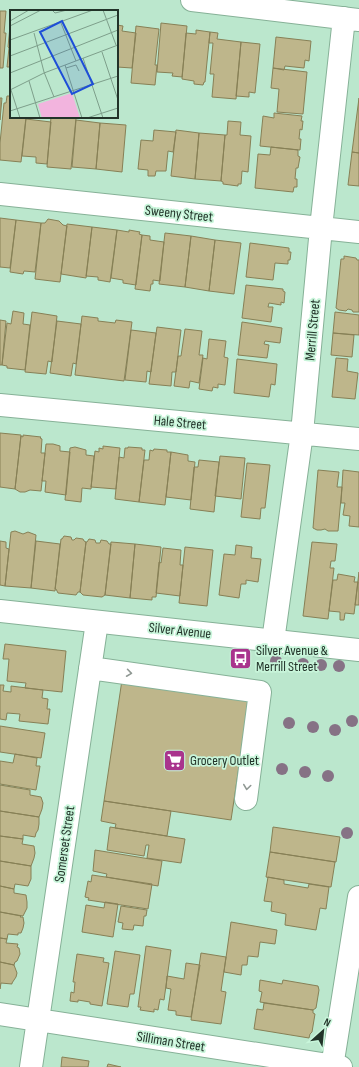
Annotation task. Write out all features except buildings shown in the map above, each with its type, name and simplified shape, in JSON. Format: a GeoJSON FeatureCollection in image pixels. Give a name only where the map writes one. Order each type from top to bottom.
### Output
{"type":"FeatureCollection","features":[{"type":"Feature","properties":{"kind":"street"},"geometry":{"type":"LineString","coordinates":[[192,0],[351,19]]}},
{"type":"Feature","properties":{"kind":"street","name":"Merrill Street"},"geometry":{"type":"LineString","coordinates":[[273,640],[302,433],[321,228],[351,19]]}},
{"type":"Feature","properties":{"kind":"street","name":"Sweeny Street"},"geometry":{"type":"LineString","coordinates":[[0,194],[359,232]]}},
{"type":"Feature","properties":{"kind":"street","name":"Hale Street"},"geometry":{"type":"LineString","coordinates":[[0,405],[359,439]]}},
{"type":"Feature","properties":{"kind":"street","name":"Silver Avenue"},"geometry":{"type":"LineString","coordinates":[[0,611],[359,650]]}},
{"type":"Feature","properties":{"kind":"street","name":"Somerset Street"},"geometry":{"type":"LineString","coordinates":[[30,1067],[97,622]]}},
{"type":"Feature","properties":{"kind":"street"},"geometry":{"type":"LineString","coordinates":[[90,668],[260,692],[246,798]]}},
{"type":"Feature","properties":{"kind":"street"},"geometry":{"type":"LineString","coordinates":[[335,1067],[359,897]]}},
{"type":"Feature","properties":{"kind":"street","name":"Silliman Street"},"geometry":{"type":"LineString","coordinates":[[0,1014],[335,1067]]}},
{"type":"Feature","properties":{"kind":"place","name":"Silver Avenue & Merrill Street"},"geometry":{"type":"Point","coordinates":[241,658]}},
{"type":"Feature","properties":{"kind":"place","name":"Grocery Outlet"},"geometry":{"type":"Point","coordinates":[175,760]}}]}
